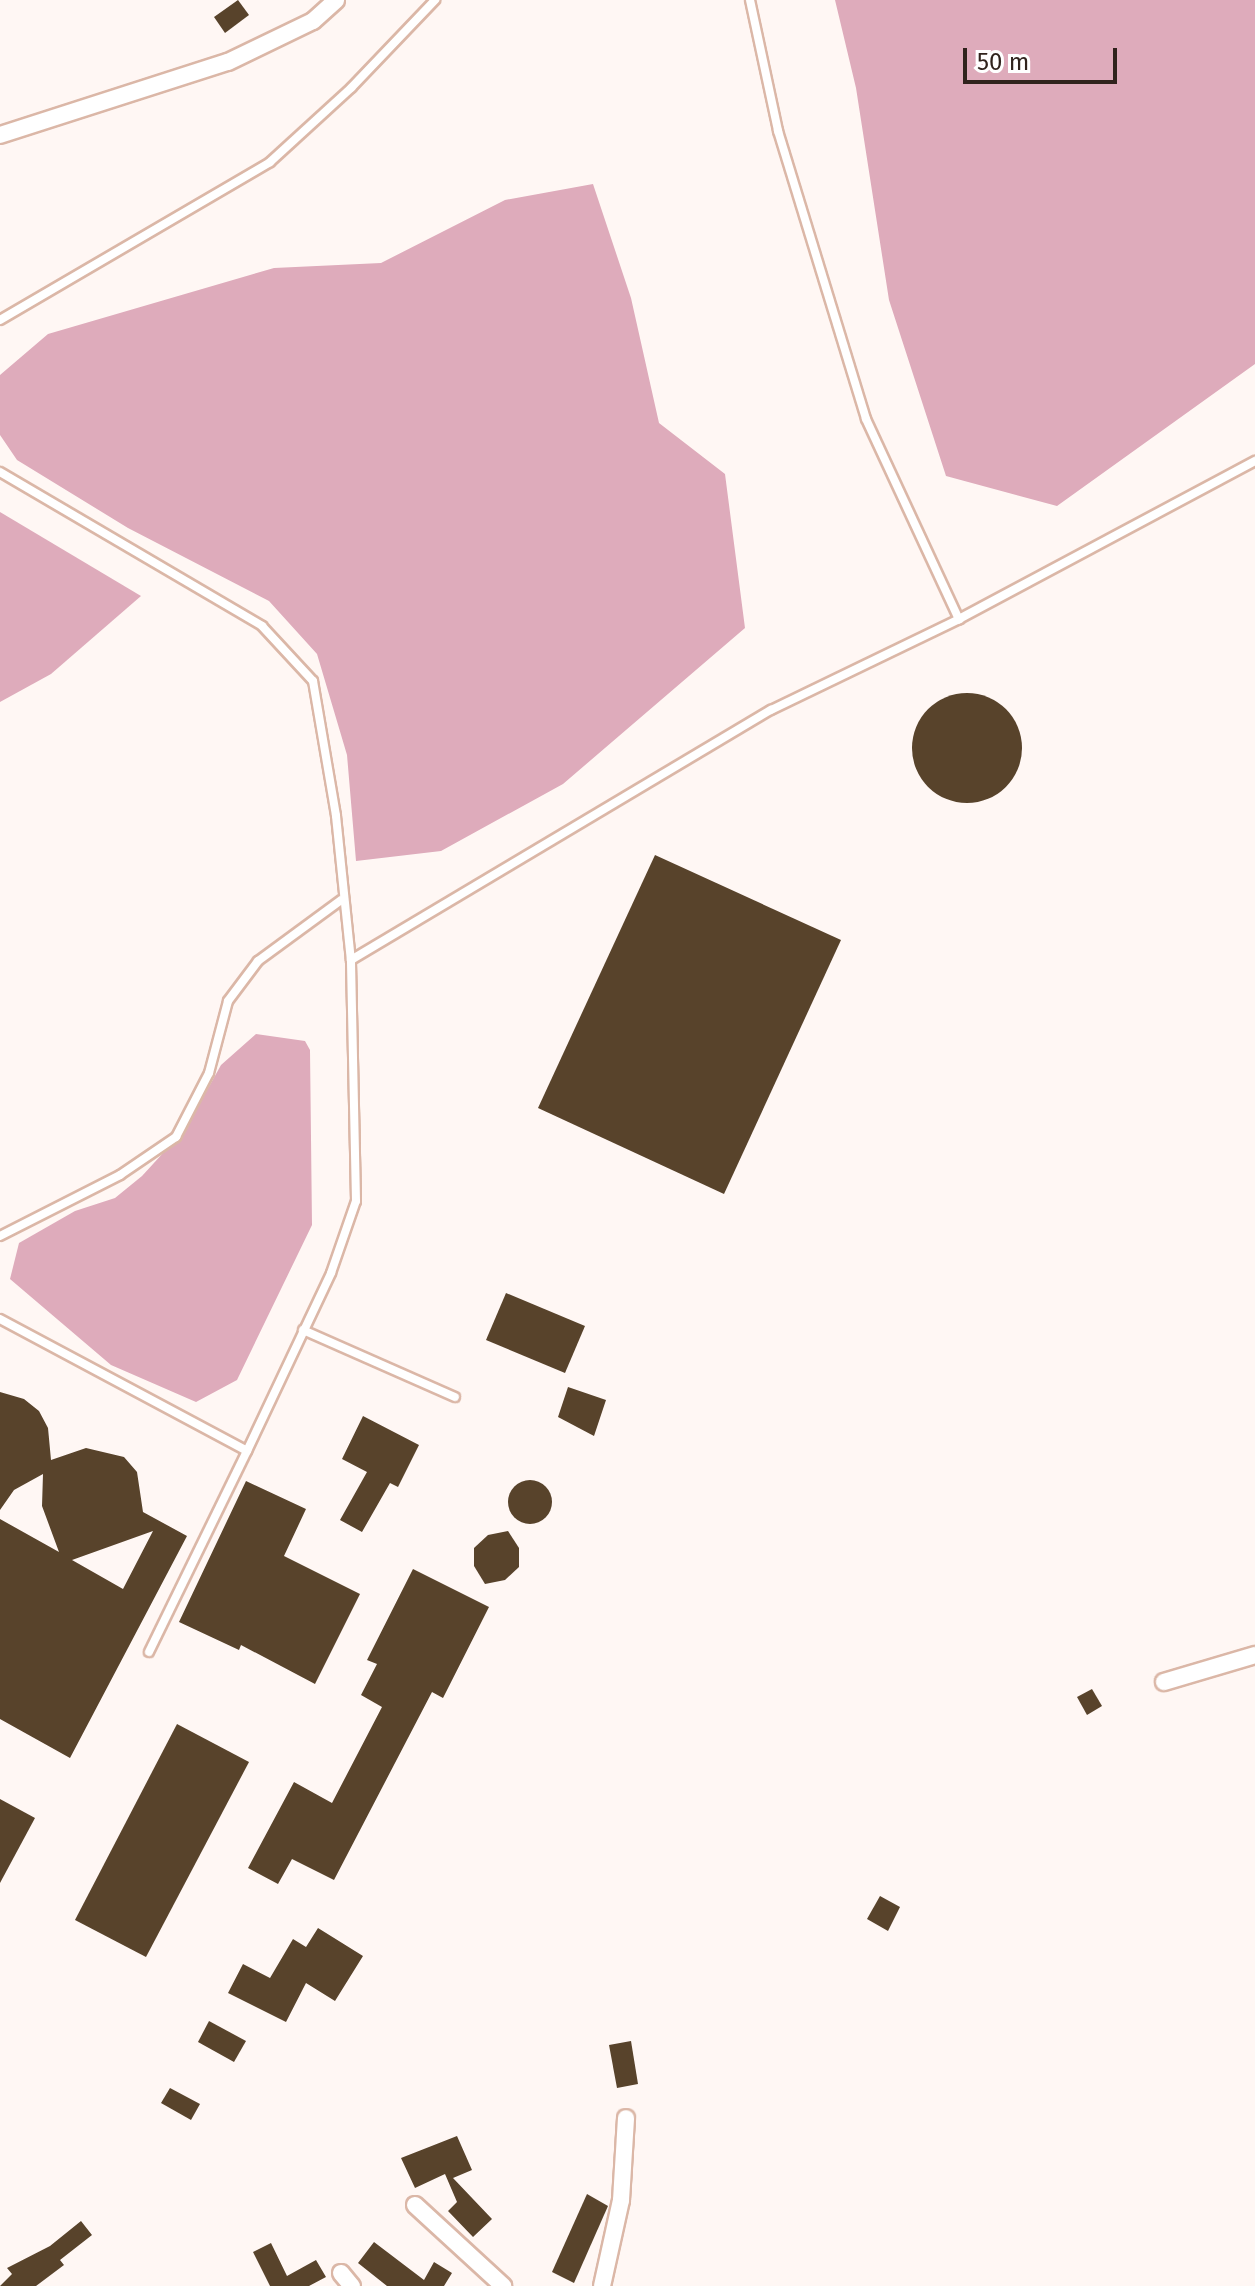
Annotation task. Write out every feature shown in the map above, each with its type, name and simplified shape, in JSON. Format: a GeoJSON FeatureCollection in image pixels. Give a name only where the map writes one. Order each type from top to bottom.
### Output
{"type":"FeatureCollection","features":[{"type":"Feature","properties":{"kind":"street"},"geometry":{"type":"LineString","coordinates":[[0,135],[228,62],[313,21],[336,0]]}},
{"type":"Feature","properties":{"kind":"street"},"geometry":{"type":"LineString","coordinates":[[1164,1682],[1255,1655]]}},
{"type":"Feature","properties":{"kind":"street"},"geometry":{"type":"LineString","coordinates":[[602,2286],[621,2200],[626,2118]]}},
{"type":"Feature","properties":{"kind":"street"},"geometry":{"type":"LineString","coordinates":[[415,2205],[503,2286]]}},
{"type":"Feature","properties":{"kind":"lane"},"geometry":{"type":"LineString","coordinates":[[0,320],[270,162],[351,88],[435,0]]}},
{"type":"Feature","properties":{"kind":"lane"},"geometry":{"type":"LineString","coordinates":[[750,0],[778,131],[866,419],[959,619]]}},
{"type":"Feature","properties":{"kind":"lane"},"geometry":{"type":"LineString","coordinates":[[351,960],[771,710],[959,619],[1255,461]]}},
{"type":"Feature","properties":{"kind":"lane"},"geometry":{"type":"LineString","coordinates":[[0,472],[262,626],[313,681],[336,816],[341,900],[351,960],[356,1201],[331,1273],[149,1652]]}},
{"type":"Feature","properties":{"kind":"lane"},"geometry":{"type":"LineString","coordinates":[[0,1236],[120,1175],[176,1137],[209,1073],[228,1001],[258,961],[341,900]]}},
{"type":"Feature","properties":{"kind":"lane"},"geometry":{"type":"LineString","coordinates":[[0,1319],[247,1451]]}},
{"type":"Feature","properties":{"kind":"lane"},"geometry":{"type":"LineString","coordinates":[[303,1330],[455,1397]]}},
{"type":"Feature","properties":{"kind":"shaded area"},"geometry":{"type":"Polygon","coordinates":[[[835,0],[1255,0],[1255,364],[1057,506],[946,476],[889,300],[856,88],[835,0]]]}},
{"type":"Feature","properties":{"kind":"shaded area"},"geometry":{"type":"Polygon","coordinates":[[[593,184],[631,298],[659,423],[725,474],[745,628],[563,784],[441,851],[356,861],[347,755],[317,654],[269,601],[128,528],[17,460],[0,435],[0,375],[48,334],[274,268],[381,263],[505,200],[593,184]]]}},
{"type":"Feature","properties":{"kind":"shaded area"},"geometry":{"type":"Polygon","coordinates":[[[0,512],[141,596],[51,674],[0,702],[0,512]]]}},
{"type":"Feature","properties":{"kind":"shaded area"},"geometry":{"type":"Polygon","coordinates":[[[256,1034],[305,1041],[310,1050],[312,1225],[237,1380],[196,1402],[111,1365],[10,1279],[19,1243],[75,1211],[115,1198],[142,1176],[186,1128],[221,1065],[256,1034]]]}},
{"type":"Feature","properties":{"kind":"building"},"geometry":{"type":"Polygon","coordinates":[[[238,0],[249,15],[225,33],[214,17],[238,0]]]}},
{"type":"Feature","properties":{"kind":"building"},"geometry":{"type":"Polygon","coordinates":[[[967,693],[988,697],[1006,709],[1018,727],[1022,748],[1018,769],[1006,787],[988,799],[967,803],[946,799],[928,787],[916,769],[912,748],[916,727],[928,709],[946,697],[967,693]]]}},
{"type":"Feature","properties":{"kind":"building"},"geometry":{"type":"Polygon","coordinates":[[[655,855],[841,940],[724,1194],[538,1108],[655,855]]]}},
{"type":"Feature","properties":{"kind":"building"},"geometry":{"type":"Polygon","coordinates":[[[506,1293],[585,1326],[565,1373],[486,1340],[506,1293]]]}},
{"type":"Feature","properties":{"kind":"building"},"geometry":{"type":"Polygon","coordinates":[[[568,1387],[606,1400],[594,1436],[558,1417],[568,1387]]]}},
{"type":"Feature","properties":{"kind":"building"},"geometry":{"type":"Polygon","coordinates":[[[0,1392],[24,1399],[39,1411],[48,1428],[51,1460],[86,1448],[124,1457],[137,1472],[143,1512],[187,1536],[70,1758],[0,1719],[0,1519],[59,1552],[42,1506],[43,1474],[14,1490],[0,1510],[0,1392]],[[153,1531],[72,1560],[123,1589],[153,1531]]]}},
{"type":"Feature","properties":{"kind":"building"},"geometry":{"type":"Polygon","coordinates":[[[363,1416],[419,1445],[398,1487],[390,1483],[362,1532],[340,1520],[367,1472],[342,1459],[363,1416]]]}},
{"type":"Feature","properties":{"kind":"building"},"geometry":{"type":"Polygon","coordinates":[[[530,1480],[546,1486],[552,1502],[546,1518],[530,1524],[514,1518],[508,1502],[514,1486],[530,1480]]]}},
{"type":"Feature","properties":{"kind":"building"},"geometry":{"type":"Polygon","coordinates":[[[246,1481],[306,1509],[284,1556],[360,1594],[315,1684],[241,1645],[239,1650],[179,1622],[246,1481]]]}},
{"type":"Feature","properties":{"kind":"building"},"geometry":{"type":"Polygon","coordinates":[[[508,1531],[519,1548],[519,1567],[505,1580],[485,1584],[474,1566],[474,1548],[488,1535],[508,1531]]]}},
{"type":"Feature","properties":{"kind":"building"},"geometry":{"type":"Polygon","coordinates":[[[413,1569],[489,1607],[443,1698],[432,1692],[334,1880],[292,1859],[278,1884],[248,1868],[294,1782],[332,1803],[382,1707],[361,1695],[377,1664],[367,1660],[413,1569]]]}},
{"type":"Feature","properties":{"kind":"building"},"geometry":{"type":"Polygon","coordinates":[[[1092,1689],[1102,1706],[1087,1715],[1077,1697],[1092,1689]]]}},
{"type":"Feature","properties":{"kind":"building"},"geometry":{"type":"Polygon","coordinates":[[[177,1724],[249,1762],[146,1957],[75,1920],[177,1724]]]}},
{"type":"Feature","properties":{"kind":"building"},"geometry":{"type":"Polygon","coordinates":[[[0,1799],[35,1818],[0,1883],[0,1799]]]}},
{"type":"Feature","properties":{"kind":"building"},"geometry":{"type":"Polygon","coordinates":[[[880,1896],[900,1907],[888,1931],[867,1919],[880,1896]]]}},
{"type":"Feature","properties":{"kind":"building"},"geometry":{"type":"Polygon","coordinates":[[[318,1928],[363,1956],[335,2001],[306,1983],[286,2022],[228,1993],[243,1964],[270,1978],[293,1939],[306,1947],[318,1928]]]}},
{"type":"Feature","properties":{"kind":"building"},"geometry":{"type":"Polygon","coordinates":[[[209,2021],[246,2041],[234,2062],[198,2042],[209,2021]]]}},
{"type":"Feature","properties":{"kind":"building"},"geometry":{"type":"Polygon","coordinates":[[[631,2041],[638,2084],[617,2088],[609,2045],[631,2041]]]}},
{"type":"Feature","properties":{"kind":"building"},"geometry":{"type":"Polygon","coordinates":[[[170,2088],[200,2104],[191,2120],[161,2103],[170,2088]]]}},
{"type":"Feature","properties":{"kind":"building"},"geometry":{"type":"Polygon","coordinates":[[[457,2136],[472,2170],[453,2178],[492,2219],[473,2237],[448,2211],[457,2202],[445,2174],[415,2188],[401,2158],[457,2136]]]}},
{"type":"Feature","properties":{"kind":"building"},"geometry":{"type":"Polygon","coordinates":[[[587,2194],[608,2206],[574,2283],[552,2272],[587,2194]]]}},
{"type":"Feature","properties":{"kind":"building"},"geometry":{"type":"Polygon","coordinates":[[[81,2221],[92,2235],[60,2260],[64,2265],[36,2286],[0,2286],[12,2274],[7,2268],[50,2246],[81,2221]]]}},
{"type":"Feature","properties":{"kind":"building"},"geometry":{"type":"Polygon","coordinates":[[[374,2242],[424,2280],[434,2262],[452,2273],[444,2286],[387,2286],[358,2263],[374,2242]]]}},
{"type":"Feature","properties":{"kind":"building"},"geometry":{"type":"Polygon","coordinates":[[[271,2243],[287,2276],[316,2260],[326,2277],[309,2286],[270,2286],[253,2252],[271,2243]]]}}]}
